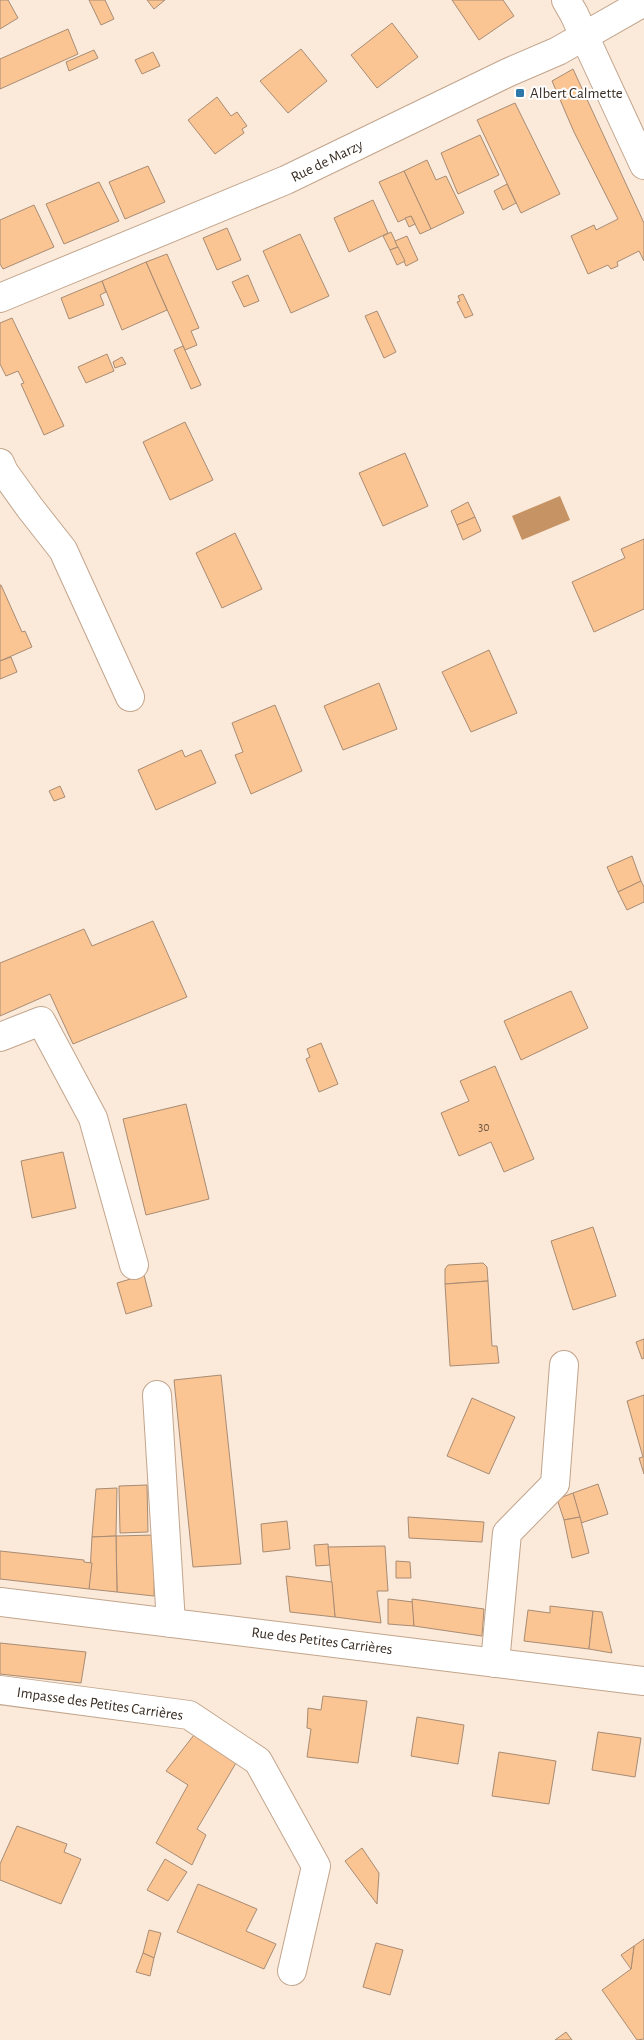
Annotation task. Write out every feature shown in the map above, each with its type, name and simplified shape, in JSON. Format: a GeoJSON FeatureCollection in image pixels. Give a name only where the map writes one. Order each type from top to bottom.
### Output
{"type":"FeatureCollection","features":[{"type":"Feature","properties":{"kind":"street"},"geometry":{"type":"LineString","coordinates":[[566,0],[644,166]]}},
{"type":"Feature","properties":{"kind":"street","name":"Rue de Marzy"},"geometry":{"type":"LineString","coordinates":[[0,298],[286,180],[558,51],[644,2]]}},
{"type":"Feature","properties":{"kind":"street"},"geometry":{"type":"LineString","coordinates":[[0,463],[4,472],[30,508],[63,550],[130,697]]}},
{"type":"Feature","properties":{"kind":"street"},"geometry":{"type":"LineString","coordinates":[[0,1037],[41,1021],[93,1118],[134,1265]]}},
{"type":"Feature","properties":{"kind":"street"},"geometry":{"type":"LineString","coordinates":[[495,1663],[508,1533],[555,1484],[564,1365]]}},
{"type":"Feature","properties":{"kind":"street"},"geometry":{"type":"LineString","coordinates":[[157,1395],[171,1623]]}},
{"type":"Feature","properties":{"kind":"street","name":"Rue des Petites Carrières"},"geometry":{"type":"LineString","coordinates":[[0,1602],[644,1681]]}},
{"type":"Feature","properties":{"kind":"street","name":"Impasse des Petites Carrières"},"geometry":{"type":"LineString","coordinates":[[0,1690],[189,1715],[258,1761],[316,1866],[292,1971]]}},
{"type":"Feature","properties":{"kind":"shaded area"},"geometry":{"type":"Polygon","coordinates":[[[560,496],[570,520],[522,540],[512,516],[560,496]]]}},
{"type":"Feature","properties":{"kind":"building"},"geometry":{"type":"Polygon","coordinates":[[[0,0],[8,0],[18,18],[0,29],[0,0]]]}},
{"type":"Feature","properties":{"kind":"building"},"geometry":{"type":"Polygon","coordinates":[[[89,0],[105,0],[114,19],[101,25],[89,0]]]}},
{"type":"Feature","properties":{"kind":"building"},"geometry":{"type":"Polygon","coordinates":[[[147,0],[165,0],[154,9],[147,0]]]}},
{"type":"Feature","properties":{"kind":"building"},"geometry":{"type":"Polygon","coordinates":[[[452,0],[503,0],[514,16],[479,40],[452,0]]]}},
{"type":"Feature","properties":{"kind":"building"},"geometry":{"type":"Polygon","coordinates":[[[392,23],[418,57],[377,88],[351,55],[392,23]]]}},
{"type":"Feature","properties":{"kind":"building"},"geometry":{"type":"Polygon","coordinates":[[[68,29],[78,54],[0,89],[0,59],[68,29]]]}},
{"type":"Feature","properties":{"kind":"building"},"geometry":{"type":"Polygon","coordinates":[[[301,49],[327,81],[288,113],[260,81],[301,49]]]}},
{"type":"Feature","properties":{"kind":"building"},"geometry":{"type":"Polygon","coordinates":[[[94,50],[98,58],[69,71],[66,62],[94,50]]]}},
{"type":"Feature","properties":{"kind":"building"},"geometry":{"type":"Polygon","coordinates":[[[153,52],[160,66],[142,74],[135,60],[153,52]]]}},
{"type":"Feature","properties":{"kind":"building"},"geometry":{"type":"Polygon","coordinates":[[[573,69],[644,223],[644,261],[639,251],[617,262],[618,266],[611,269],[608,265],[588,274],[571,236],[594,225],[596,230],[618,219],[574,132],[552,81],[573,69]]]}},
{"type":"Feature","properties":{"kind":"building"},"geometry":{"type":"Polygon","coordinates":[[[217,97],[231,116],[237,112],[247,126],[242,129],[244,133],[215,154],[188,120],[217,97]]]}},
{"type":"Feature","properties":{"kind":"building"},"geometry":{"type":"Polygon","coordinates":[[[515,103],[560,194],[521,213],[477,120],[515,103]]]}},
{"type":"Feature","properties":{"kind":"building"},"geometry":{"type":"Polygon","coordinates":[[[480,135],[499,175],[458,194],[441,153],[480,135]]]}},
{"type":"Feature","properties":{"kind":"building"},"geometry":{"type":"Polygon","coordinates":[[[427,160],[436,180],[446,176],[464,213],[431,229],[404,171],[427,160]]]}},
{"type":"Feature","properties":{"kind":"building"},"geometry":{"type":"Polygon","coordinates":[[[148,166],[165,202],[125,219],[109,182],[148,166]]]}},
{"type":"Feature","properties":{"kind":"building"},"geometry":{"type":"Polygon","coordinates":[[[404,171],[431,229],[420,234],[411,216],[398,222],[379,182],[404,171]]]}},
{"type":"Feature","properties":{"kind":"building"},"geometry":{"type":"Polygon","coordinates":[[[99,182],[119,221],[64,244],[46,204],[99,182]]]}},
{"type":"Feature","properties":{"kind":"building"},"geometry":{"type":"Polygon","coordinates":[[[507,184],[516,203],[503,210],[494,191],[507,184]]]}},
{"type":"Feature","properties":{"kind":"building"},"geometry":{"type":"Polygon","coordinates":[[[373,200],[388,233],[349,252],[334,218],[373,200]]]}},
{"type":"Feature","properties":{"kind":"building"},"geometry":{"type":"Polygon","coordinates":[[[34,205],[54,247],[3,269],[0,264],[0,220],[34,205]]]}},
{"type":"Feature","properties":{"kind":"building"},"geometry":{"type":"Polygon","coordinates":[[[411,216],[415,224],[409,227],[405,218],[411,216]]]}},
{"type":"Feature","properties":{"kind":"building"},"geometry":{"type":"Polygon","coordinates":[[[227,228],[241,260],[217,270],[203,238],[227,228]]]}},
{"type":"Feature","properties":{"kind":"building"},"geometry":{"type":"Polygon","coordinates":[[[391,232],[398,247],[390,250],[383,236],[391,232]]]}},
{"type":"Feature","properties":{"kind":"building"},"geometry":{"type":"Polygon","coordinates":[[[300,234],[329,296],[291,313],[263,251],[300,234]]]}},
{"type":"Feature","properties":{"kind":"building"},"geometry":{"type":"Polygon","coordinates":[[[407,236],[418,260],[406,266],[395,241],[407,236]]]}},
{"type":"Feature","properties":{"kind":"building"},"geometry":{"type":"Polygon","coordinates":[[[398,247],[405,261],[397,265],[390,250],[398,247]]]}},
{"type":"Feature","properties":{"kind":"building"},"geometry":{"type":"Polygon","coordinates":[[[167,254],[199,328],[191,331],[197,345],[185,350],[146,262],[167,254]]]}},
{"type":"Feature","properties":{"kind":"building"},"geometry":{"type":"Polygon","coordinates":[[[146,262],[167,310],[122,330],[102,281],[146,262]]]}},
{"type":"Feature","properties":{"kind":"building"},"geometry":{"type":"Polygon","coordinates":[[[248,275],[259,301],[244,307],[232,282],[248,275]]]}},
{"type":"Feature","properties":{"kind":"building"},"geometry":{"type":"Polygon","coordinates":[[[102,281],[106,292],[100,295],[104,305],[69,319],[61,298],[102,281]]]}},
{"type":"Feature","properties":{"kind":"building"},"geometry":{"type":"Polygon","coordinates":[[[463,294],[473,315],[465,318],[457,302],[460,301],[458,296],[463,294]]]}},
{"type":"Feature","properties":{"kind":"building"},"geometry":{"type":"Polygon","coordinates":[[[377,311],[396,352],[384,358],[365,316],[377,311]]]}},
{"type":"Feature","properties":{"kind":"building"},"geometry":{"type":"Polygon","coordinates":[[[12,318],[64,426],[44,435],[21,384],[24,383],[18,371],[6,376],[0,364],[0,323],[12,318]]]}},
{"type":"Feature","properties":{"kind":"building"},"geometry":{"type":"Polygon","coordinates":[[[183,346],[201,385],[191,389],[174,350],[183,346]]]}},
{"type":"Feature","properties":{"kind":"building"},"geometry":{"type":"Polygon","coordinates":[[[107,354],[114,371],[86,383],[78,367],[107,354]]]}},
{"type":"Feature","properties":{"kind":"building"},"geometry":{"type":"Polygon","coordinates":[[[122,357],[126,364],[115,368],[113,362],[122,357]]]}},
{"type":"Feature","properties":{"kind":"building"},"geometry":{"type":"Polygon","coordinates":[[[185,422],[213,480],[170,500],[143,442],[185,422]]]}},
{"type":"Feature","properties":{"kind":"building"},"geometry":{"type":"Polygon","coordinates":[[[405,453],[428,506],[383,526],[359,473],[405,453]]]}},
{"type":"Feature","properties":{"kind":"building"},"geometry":{"type":"Polygon","coordinates":[[[468,502],[475,517],[457,525],[451,511],[468,502]]]}},
{"type":"Feature","properties":{"kind":"building"},"geometry":{"type":"Polygon","coordinates":[[[475,517],[481,531],[463,540],[457,525],[475,517]]]}},
{"type":"Feature","properties":{"kind":"building"},"geometry":{"type":"Polygon","coordinates":[[[235,533],[262,589],[222,608],[196,553],[235,533]]]}},
{"type":"Feature","properties":{"kind":"building"},"geometry":{"type":"Polygon","coordinates":[[[644,539],[644,609],[594,632],[572,582],[625,558],[621,549],[644,539]]]}},
{"type":"Feature","properties":{"kind":"building"},"geometry":{"type":"Polygon","coordinates":[[[0,585],[22,632],[25,631],[32,647],[0,661],[0,585]]]}},
{"type":"Feature","properties":{"kind":"building"},"geometry":{"type":"Polygon","coordinates":[[[489,650],[517,713],[471,732],[442,672],[489,650]]]}},
{"type":"Feature","properties":{"kind":"building"},"geometry":{"type":"Polygon","coordinates":[[[11,657],[17,672],[0,679],[0,661],[11,657]]]}},
{"type":"Feature","properties":{"kind":"building"},"geometry":{"type":"Polygon","coordinates":[[[379,683],[397,729],[343,750],[324,706],[379,683]]]}},
{"type":"Feature","properties":{"kind":"building"},"geometry":{"type":"Polygon","coordinates":[[[275,705],[302,771],[251,794],[235,755],[243,752],[232,723],[275,705]]]}},
{"type":"Feature","properties":{"kind":"building"},"geometry":{"type":"Polygon","coordinates":[[[182,750],[185,757],[201,750],[216,783],[156,810],[138,770],[182,750]]]}},
{"type":"Feature","properties":{"kind":"building"},"geometry":{"type":"Polygon","coordinates":[[[60,786],[65,797],[54,801],[49,791],[60,786]]]}},
{"type":"Feature","properties":{"kind":"building"},"geometry":{"type":"Polygon","coordinates":[[[632,856],[641,881],[618,892],[607,867],[632,856]]]}},
{"type":"Feature","properties":{"kind":"building"},"geometry":{"type":"Polygon","coordinates":[[[641,881],[644,887],[644,902],[627,910],[618,892],[641,881]]]}},
{"type":"Feature","properties":{"kind":"building"},"geometry":{"type":"Polygon","coordinates":[[[153,921],[187,997],[73,1044],[50,994],[0,1016],[0,963],[84,929],[92,946],[153,921]]]}},
{"type":"Feature","properties":{"kind":"building"},"geometry":{"type":"Polygon","coordinates":[[[571,991],[588,1028],[521,1060],[504,1021],[571,991]]]}},
{"type":"Feature","properties":{"kind":"building"},"geometry":{"type":"Polygon","coordinates":[[[321,1043],[338,1084],[319,1092],[306,1059],[310,1057],[307,1049],[321,1043]]]}},
{"type":"Feature","properties":{"kind":"building"},"geometry":{"type":"Polygon","coordinates":[[[495,1066],[534,1159],[504,1172],[491,1142],[459,1156],[441,1113],[469,1101],[460,1081],[495,1066]]]}},
{"type":"Feature","properties":{"kind":"building"},"geometry":{"type":"Polygon","coordinates":[[[186,1104],[209,1199],[146,1215],[123,1119],[186,1104]]]}},
{"type":"Feature","properties":{"kind":"building"},"geometry":{"type":"Polygon","coordinates":[[[63,1152],[76,1208],[32,1218],[21,1161],[63,1152]]]}},
{"type":"Feature","properties":{"kind":"building"},"geometry":{"type":"Polygon","coordinates":[[[593,1227],[616,1296],[573,1310],[551,1241],[593,1227]]]}},
{"type":"Feature","properties":{"kind":"building"},"geometry":{"type":"Polygon","coordinates":[[[483,1263],[487,1267],[488,1281],[445,1284],[445,1269],[448,1265],[483,1263]]]}},
{"type":"Feature","properties":{"kind":"building"},"geometry":{"type":"Polygon","coordinates":[[[144,1275],[152,1306],[126,1314],[117,1283],[144,1275]]]}},
{"type":"Feature","properties":{"kind":"building"},"geometry":{"type":"Polygon","coordinates":[[[488,1281],[492,1346],[497,1346],[499,1363],[450,1366],[445,1284],[488,1281]]]}},
{"type":"Feature","properties":{"kind":"building"},"geometry":{"type":"Polygon","coordinates":[[[644,1339],[644,1358],[642,1359],[636,1342],[644,1339]]]}},
{"type":"Feature","properties":{"kind":"building"},"geometry":{"type":"Polygon","coordinates":[[[221,1375],[241,1564],[193,1567],[174,1380],[221,1375]]]}},
{"type":"Feature","properties":{"kind":"building"},"geometry":{"type":"Polygon","coordinates":[[[644,1395],[644,1474],[639,1458],[643,1457],[627,1401],[644,1395]]]}},
{"type":"Feature","properties":{"kind":"building"},"geometry":{"type":"Polygon","coordinates":[[[472,1398],[515,1417],[489,1474],[447,1456],[472,1398]]]}},
{"type":"Feature","properties":{"kind":"building"},"geometry":{"type":"Polygon","coordinates":[[[598,1484],[608,1514],[581,1523],[573,1493],[598,1484]]]}},
{"type":"Feature","properties":{"kind":"building"},"geometry":{"type":"Polygon","coordinates":[[[147,1485],[148,1532],[120,1533],[119,1486],[147,1485]]]}},
{"type":"Feature","properties":{"kind":"building"},"geometry":{"type":"Polygon","coordinates":[[[117,1488],[116,1536],[92,1537],[96,1489],[117,1488]]]}},
{"type":"Feature","properties":{"kind":"building"},"geometry":{"type":"Polygon","coordinates":[[[573,1493],[580,1517],[564,1520],[557,1499],[573,1493]]]}},
{"type":"Feature","properties":{"kind":"building"},"geometry":{"type":"Polygon","coordinates":[[[408,1517],[484,1522],[482,1542],[409,1538],[408,1517]]]}},
{"type":"Feature","properties":{"kind":"building"},"geometry":{"type":"Polygon","coordinates":[[[580,1517],[589,1553],[572,1558],[564,1520],[580,1517]]]}},
{"type":"Feature","properties":{"kind":"building"},"geometry":{"type":"Polygon","coordinates":[[[287,1521],[290,1549],[263,1552],[261,1524],[287,1521]]]}},
{"type":"Feature","properties":{"kind":"building"},"geometry":{"type":"Polygon","coordinates":[[[155,1535],[154,1596],[117,1592],[116,1536],[155,1535]]]}},
{"type":"Feature","properties":{"kind":"building"},"geometry":{"type":"Polygon","coordinates":[[[116,1536],[117,1592],[89,1589],[92,1537],[116,1536]]]}},
{"type":"Feature","properties":{"kind":"building"},"geometry":{"type":"Polygon","coordinates":[[[328,1544],[330,1565],[316,1566],[314,1545],[328,1544]]]}},
{"type":"Feature","properties":{"kind":"building"},"geometry":{"type":"Polygon","coordinates":[[[385,1546],[388,1591],[377,1591],[381,1623],[335,1617],[328,1547],[385,1546]]]}},
{"type":"Feature","properties":{"kind":"building"},"geometry":{"type":"Polygon","coordinates":[[[0,1551],[84,1560],[84,1562],[92,1563],[89,1589],[0,1579],[0,1551]]]}},
{"type":"Feature","properties":{"kind":"building"},"geometry":{"type":"Polygon","coordinates":[[[396,1561],[410,1562],[411,1578],[396,1578],[396,1561]]]}},
{"type":"Feature","properties":{"kind":"building"},"geometry":{"type":"Polygon","coordinates":[[[286,1576],[332,1582],[335,1617],[290,1612],[286,1576]]]}},
{"type":"Feature","properties":{"kind":"building"},"geometry":{"type":"Polygon","coordinates":[[[388,1599],[413,1602],[414,1626],[388,1624],[388,1599]]]}},
{"type":"Feature","properties":{"kind":"building"},"geometry":{"type":"Polygon","coordinates":[[[412,1599],[484,1609],[482,1636],[414,1626],[412,1599]]]}},
{"type":"Feature","properties":{"kind":"building"},"geometry":{"type":"Polygon","coordinates":[[[550,1606],[593,1611],[589,1649],[524,1641],[528,1610],[550,1613],[550,1606]]]}},
{"type":"Feature","properties":{"kind":"building"},"geometry":{"type":"Polygon","coordinates":[[[593,1611],[602,1612],[612,1653],[589,1649],[593,1611]]]}},
{"type":"Feature","properties":{"kind":"building"},"geometry":{"type":"Polygon","coordinates":[[[0,1643],[86,1652],[81,1683],[0,1674],[0,1643]]]}},
{"type":"Feature","properties":{"kind":"building"},"geometry":{"type":"Polygon","coordinates":[[[323,1696],[367,1701],[358,1763],[307,1757],[311,1729],[307,1728],[308,1708],[321,1710],[323,1696]]]}},
{"type":"Feature","properties":{"kind":"building"},"geometry":{"type":"Polygon","coordinates":[[[417,1717],[464,1725],[458,1764],[411,1756],[417,1717]]]}},
{"type":"Feature","properties":{"kind":"building"},"geometry":{"type":"Polygon","coordinates":[[[197,1731],[236,1763],[197,1829],[206,1835],[192,1865],[156,1843],[188,1785],[166,1771],[197,1731]]]}},
{"type":"Feature","properties":{"kind":"building"},"geometry":{"type":"Polygon","coordinates":[[[598,1732],[641,1738],[635,1777],[592,1770],[598,1732]]]}},
{"type":"Feature","properties":{"kind":"building"},"geometry":{"type":"Polygon","coordinates":[[[499,1752],[556,1761],[549,1804],[492,1796],[499,1752]]]}},
{"type":"Feature","properties":{"kind":"building"},"geometry":{"type":"Polygon","coordinates":[[[17,1826],[67,1844],[64,1852],[81,1859],[61,1904],[0,1880],[0,1864],[17,1826]]]}},
{"type":"Feature","properties":{"kind":"building"},"geometry":{"type":"Polygon","coordinates":[[[362,1848],[379,1873],[377,1904],[345,1861],[362,1848]]]}},
{"type":"Feature","properties":{"kind":"building"},"geometry":{"type":"Polygon","coordinates":[[[165,1859],[187,1872],[168,1901],[147,1890],[165,1859]]]}},
{"type":"Feature","properties":{"kind":"building"},"geometry":{"type":"Polygon","coordinates":[[[198,1884],[257,1909],[246,1931],[276,1944],[264,1969],[177,1932],[198,1884]]]}},
{"type":"Feature","properties":{"kind":"building"},"geometry":{"type":"Polygon","coordinates":[[[149,1930],[161,1933],[154,1958],[143,1953],[149,1930]]]}},
{"type":"Feature","properties":{"kind":"building"},"geometry":{"type":"Polygon","coordinates":[[[644,1939],[644,2039],[637,2040],[602,1990],[631,1969],[634,1946],[644,1939]]]}},
{"type":"Feature","properties":{"kind":"building"},"geometry":{"type":"Polygon","coordinates":[[[376,1943],[403,1950],[390,1995],[363,1987],[376,1943]]]}},
{"type":"Feature","properties":{"kind":"building"},"geometry":{"type":"Polygon","coordinates":[[[634,1946],[631,1969],[621,1955],[634,1946]]]}},
{"type":"Feature","properties":{"kind":"building"},"geometry":{"type":"Polygon","coordinates":[[[143,1953],[154,1958],[150,1976],[136,1972],[143,1953]]]}},
{"type":"Feature","properties":{"kind":"building"},"geometry":{"type":"Polygon","coordinates":[[[566,2032],[572,2040],[555,2040],[566,2032]]]}},
{"type":"Feature","properties":{"kind":"place","name":"Albert Calmette"},"geometry":{"type":"Point","coordinates":[520,93]}}]}
